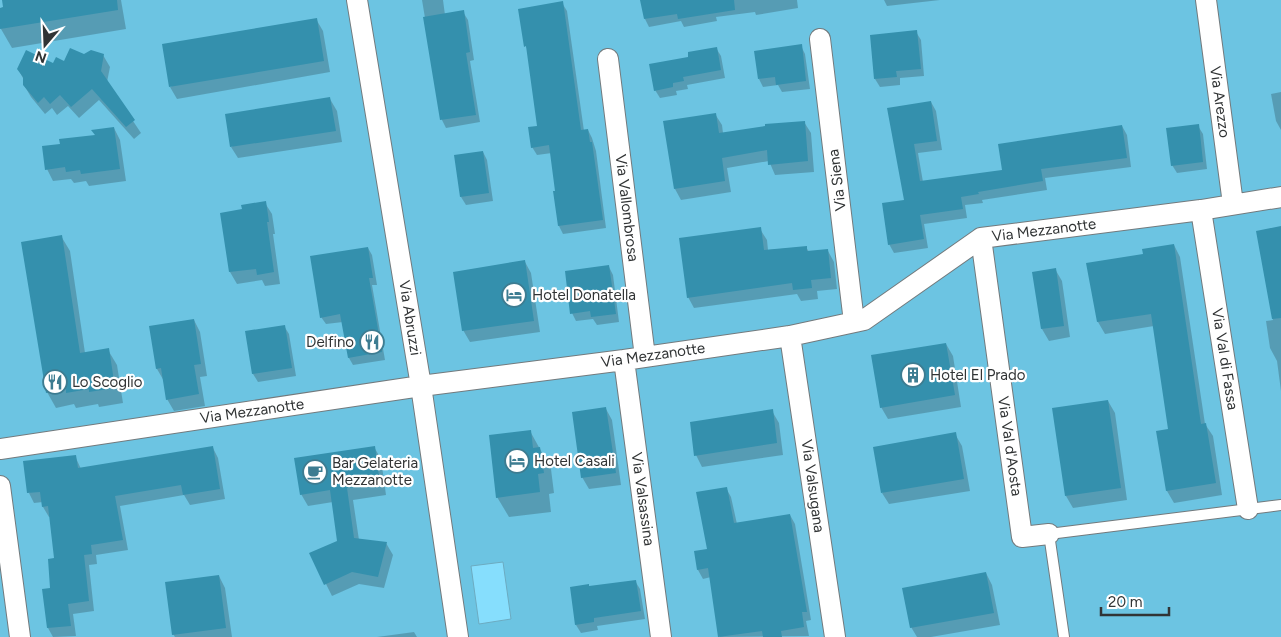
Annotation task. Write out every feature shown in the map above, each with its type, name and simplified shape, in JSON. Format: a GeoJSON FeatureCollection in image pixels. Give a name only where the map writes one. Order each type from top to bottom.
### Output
{"type":"FeatureCollection","features":[{"type":"Feature","properties":{"kind":"street","name":"Via Abruzzi"},"geometry":{"type":"LineString","coordinates":[[357,0],[421,386],[458,637]]}},
{"type":"Feature","properties":{"kind":"street","name":"Via Arezzo"},"geometry":{"type":"LineString","coordinates":[[1206,0],[1233,204]]}},
{"type":"Feature","properties":{"kind":"street","name":"Via Siena"},"geometry":{"type":"LineString","coordinates":[[820,39],[854,322]]}},
{"type":"Feature","properties":{"kind":"street","name":"Via Vallombrosa"},"geometry":{"type":"LineString","coordinates":[[608,58],[645,357]]}},
{"type":"Feature","properties":{"kind":"street","name":"Via Mezzanotte"},"geometry":{"type":"LineString","coordinates":[[0,449],[421,386],[790,336],[864,320],[982,238],[1201,210],[1281,197]]}},
{"type":"Feature","properties":{"kind":"street","name":"Via Val di Fassa"},"geometry":{"type":"LineString","coordinates":[[1201,210],[1248,509]]}},
{"type":"Feature","properties":{"kind":"street","name":"Via Val d'Aosta"},"geometry":{"type":"LineString","coordinates":[[982,238],[1022,537],[1049,534]]}},
{"type":"Feature","properties":{"kind":"street","name":"Via Valsugana"},"geometry":{"type":"LineString","coordinates":[[790,336],[835,637]]}},
{"type":"Feature","properties":{"kind":"street","name":"Via Valsassina"},"geometry":{"type":"LineString","coordinates":[[624,360],[661,637]]}},
{"type":"Feature","properties":{"kind":"street"},"geometry":{"type":"LineString","coordinates":[[0,486],[20,637]]}},
{"type":"Feature","properties":{"kind":"lane"},"geometry":{"type":"LineString","coordinates":[[1064,637],[1049,534],[1281,505]]}},
{"type":"Feature","properties":{"kind":"shaded area"},"geometry":{"type":"Polygon","coordinates":[[[0,0],[1281,0],[1281,637],[0,637],[0,0]]]}},
{"type":"Feature","properties":{"kind":"shaded area"},"geometry":{"type":"Polygon","coordinates":[[[503,562],[511,619],[479,624],[471,566],[503,562]]]}},
{"type":"Feature","properties":{"kind":"building"},"geometry":{"type":"Polygon","coordinates":[[[2,0],[117,0],[118,10],[0,29],[2,0]]]}},
{"type":"Feature","properties":{"kind":"building"},"geometry":{"type":"Polygon","coordinates":[[[640,0],[734,0],[735,10],[678,19],[677,14],[644,19],[640,0]]]}},
{"type":"Feature","properties":{"kind":"building"},"geometry":{"type":"Polygon","coordinates":[[[563,1],[581,130],[588,129],[590,142],[592,142],[603,220],[558,226],[549,145],[531,148],[528,127],[537,126],[526,46],[524,47],[518,9],[563,1]]]}},
{"type":"Feature","properties":{"kind":"building"},"geometry":{"type":"Polygon","coordinates":[[[464,10],[470,52],[466,53],[476,115],[440,120],[423,17],[464,10]]]}},
{"type":"Feature","properties":{"kind":"building"},"geometry":{"type":"Polygon","coordinates":[[[317,18],[324,61],[169,87],[162,44],[317,18]]]}},
{"type":"Feature","properties":{"kind":"building"},"geometry":{"type":"Polygon","coordinates":[[[917,30],[921,69],[896,71],[897,77],[874,79],[870,35],[917,30]]]}},
{"type":"Feature","properties":{"kind":"building"},"geometry":{"type":"Polygon","coordinates":[[[802,44],[806,81],[776,85],[775,77],[758,79],[754,51],[802,44]]]}},
{"type":"Feature","properties":{"kind":"building"},"geometry":{"type":"Polygon","coordinates":[[[717,47],[721,70],[683,77],[684,81],[673,83],[673,87],[654,91],[649,64],[688,57],[688,52],[717,47]]]}},
{"type":"Feature","properties":{"kind":"building"},"geometry":{"type":"Polygon","coordinates":[[[70,48],[84,54],[91,50],[104,54],[101,71],[135,120],[126,127],[92,89],[71,107],[60,95],[50,104],[44,97],[38,103],[23,85],[23,77],[17,69],[26,50],[53,63],[56,57],[64,61],[70,48]]]}},
{"type":"Feature","properties":{"kind":"building"},"geometry":{"type":"Polygon","coordinates":[[[330,97],[336,131],[230,147],[225,114],[330,97]]]}},
{"type":"Feature","properties":{"kind":"building"},"geometry":{"type":"Polygon","coordinates":[[[931,101],[937,141],[914,144],[920,181],[1002,170],[998,144],[1122,125],[1127,158],[1041,169],[1043,181],[978,192],[979,194],[961,197],[963,209],[920,215],[924,239],[888,245],[882,203],[904,200],[887,108],[931,101]]]}},
{"type":"Feature","properties":{"kind":"building"},"geometry":{"type":"Polygon","coordinates":[[[716,113],[719,133],[765,126],[765,124],[805,121],[808,161],[768,165],[767,150],[722,158],[725,181],[674,189],[663,121],[716,113]]]}},
{"type":"Feature","properties":{"kind":"building"},"geometry":{"type":"Polygon","coordinates":[[[1199,124],[1203,162],[1171,166],[1166,128],[1199,124]]]}},
{"type":"Feature","properties":{"kind":"building"},"geometry":{"type":"Polygon","coordinates":[[[114,127],[120,169],[81,174],[80,170],[66,172],[65,167],[45,170],[42,146],[60,144],[59,139],[95,135],[91,130],[114,127]]]}},
{"type":"Feature","properties":{"kind":"building"},"geometry":{"type":"Polygon","coordinates":[[[483,151],[489,193],[460,197],[454,155],[483,151]]]}},
{"type":"Feature","properties":{"kind":"building"},"geometry":{"type":"Polygon","coordinates":[[[266,201],[274,272],[257,275],[256,269],[229,272],[220,213],[242,209],[241,205],[266,201]]]}},
{"type":"Feature","properties":{"kind":"building"},"geometry":{"type":"Polygon","coordinates":[[[1281,226],[1281,318],[1272,319],[1256,231],[1281,226]]]}},
{"type":"Feature","properties":{"kind":"building"},"geometry":{"type":"Polygon","coordinates":[[[761,227],[764,250],[807,246],[807,251],[828,249],[831,278],[811,280],[812,288],[793,290],[792,283],[687,298],[679,238],[761,227]]]}},
{"type":"Feature","properties":{"kind":"building"},"geometry":{"type":"Polygon","coordinates":[[[62,235],[80,353],[109,348],[115,388],[89,392],[89,389],[66,393],[66,389],[46,393],[21,242],[62,235]]]}},
{"type":"Feature","properties":{"kind":"building"},"geometry":{"type":"Polygon","coordinates":[[[1174,244],[1201,424],[1206,423],[1216,483],[1166,491],[1156,431],[1168,429],[1151,314],[1097,322],[1086,263],[1143,254],[1142,249],[1174,244]]]}},
{"type":"Feature","properties":{"kind":"building"},"geometry":{"type":"Polygon","coordinates":[[[368,247],[373,278],[369,278],[382,352],[348,358],[340,314],[320,318],[310,256],[368,247]]]}},
{"type":"Feature","properties":{"kind":"building","name":"Hotel Donatella"},"geometry":{"type":"Polygon","coordinates":[[[525,260],[534,321],[462,331],[453,272],[525,260]]]}},
{"type":"Feature","properties":{"kind":"building"},"geometry":{"type":"Polygon","coordinates":[[[609,265],[616,314],[591,317],[590,311],[570,314],[565,271],[609,265]]]}},
{"type":"Feature","properties":{"kind":"building"},"geometry":{"type":"Polygon","coordinates":[[[1056,268],[1064,326],[1041,329],[1032,272],[1056,268]]]}},
{"type":"Feature","properties":{"kind":"building"},"geometry":{"type":"Polygon","coordinates":[[[194,319],[201,364],[194,365],[199,394],[166,400],[161,368],[156,369],[149,326],[194,319]]]}},
{"type":"Feature","properties":{"kind":"building"},"geometry":{"type":"Polygon","coordinates":[[[285,325],[292,368],[252,374],[245,331],[285,325]]]}},
{"type":"Feature","properties":{"kind":"building","name":"Hotel El Prado"},"geometry":{"type":"Polygon","coordinates":[[[946,343],[955,395],[880,408],[871,355],[946,343]]]}},
{"type":"Feature","properties":{"kind":"building"},"geometry":{"type":"Polygon","coordinates":[[[1108,400],[1121,488],[1065,496],[1052,408],[1108,400]]]}},
{"type":"Feature","properties":{"kind":"building"},"geometry":{"type":"Polygon","coordinates":[[[606,407],[616,473],[581,478],[572,412],[606,407]]]}},
{"type":"Feature","properties":{"kind":"building"},"geometry":{"type":"Polygon","coordinates":[[[773,409],[777,443],[694,456],[690,422],[773,409]]]}},
{"type":"Feature","properties":{"kind":"building","name":"Hotel Casali"},"geometry":{"type":"Polygon","coordinates":[[[531,430],[533,448],[540,447],[544,473],[538,474],[540,492],[496,498],[489,435],[531,430]]]}},
{"type":"Feature","properties":{"kind":"building"},"geometry":{"type":"Polygon","coordinates":[[[956,432],[964,479],[881,493],[873,447],[956,432]]]}},
{"type":"Feature","properties":{"kind":"building"},"geometry":{"type":"Polygon","coordinates":[[[213,446],[220,489],[183,495],[181,485],[115,496],[123,540],[91,545],[92,554],[84,555],[89,601],[68,604],[71,626],[47,628],[42,589],[50,588],[48,559],[54,558],[48,506],[42,507],[40,492],[27,493],[23,461],[76,455],[78,468],[213,446]]]}},
{"type":"Feature","properties":{"kind":"building"},"geometry":{"type":"Polygon","coordinates":[[[375,446],[380,484],[347,488],[354,538],[387,542],[378,577],[352,572],[324,585],[309,553],[337,541],[330,490],[300,495],[294,458],[375,446]]]}},
{"type":"Feature","properties":{"kind":"building"},"geometry":{"type":"Polygon","coordinates":[[[727,487],[734,523],[790,514],[807,612],[802,612],[804,627],[781,631],[782,637],[763,637],[762,631],[718,637],[708,568],[697,570],[694,551],[707,549],[696,492],[727,487]]]}},
{"type":"Feature","properties":{"kind":"building"},"geometry":{"type":"Polygon","coordinates":[[[986,572],[994,613],[910,628],[902,588],[986,572]]]}},
{"type":"Feature","properties":{"kind":"building"},"geometry":{"type":"Polygon","coordinates":[[[219,575],[226,628],[172,635],[165,582],[219,575]]]}},
{"type":"Feature","properties":{"kind":"building"},"geometry":{"type":"Polygon","coordinates":[[[636,580],[641,611],[594,618],[594,622],[575,625],[570,587],[636,580]]]}},
{"type":"Feature","properties":{"kind":"place","name":"Hotel Donatella"},"geometry":{"type":"Point","coordinates":[514,295]}},
{"type":"Feature","properties":{"kind":"place","name":"Delfino"},"geometry":{"type":"Point","coordinates":[372,342]}},
{"type":"Feature","properties":{"kind":"place","name":"Hotel El Prado"},"geometry":{"type":"Point","coordinates":[913,375]}},
{"type":"Feature","properties":{"kind":"place","name":"Lo Scoglio"},"geometry":{"type":"Point","coordinates":[55,382]}},
{"type":"Feature","properties":{"kind":"place","name":"Hotel Casali"},"geometry":{"type":"Point","coordinates":[517,461]}},
{"type":"Feature","properties":{"kind":"place","name":"Bar Gelateria Mezzanotte"},"geometry":{"type":"Point","coordinates":[315,472]}}]}
